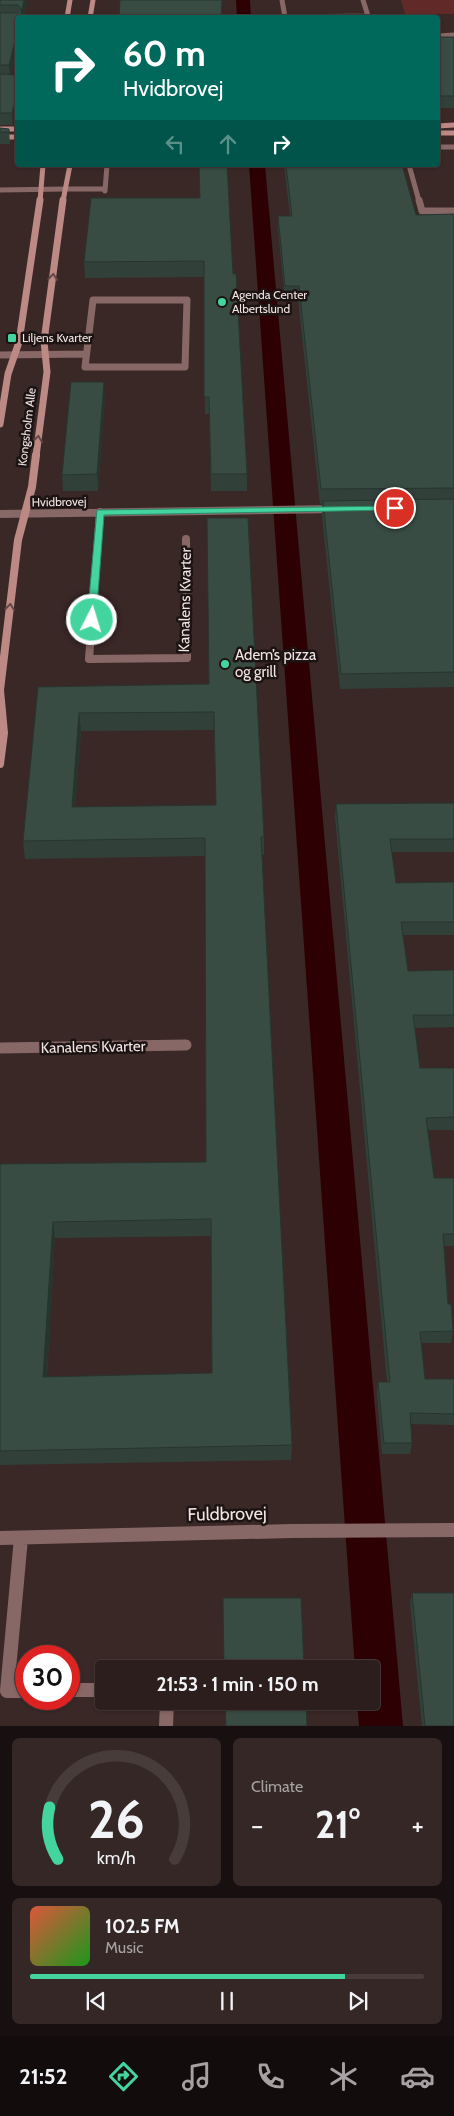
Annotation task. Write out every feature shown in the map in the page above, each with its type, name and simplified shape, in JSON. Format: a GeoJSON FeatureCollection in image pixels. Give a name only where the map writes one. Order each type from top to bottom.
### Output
{"type":"FeatureCollection","features":[{"type":"Feature","properties":{"kind":"street"},"geometry":{"type":"LineString","coordinates":[[68,15],[70,0]]}},
{"type":"Feature","properties":{"kind":"street"},"geometry":{"type":"LineString","coordinates":[[90,15],[93,0]]}},
{"type":"Feature","properties":{"kind":"street"},"geometry":{"type":"LineString","coordinates":[[282,0],[285,15]]}},
{"type":"Feature","properties":{"kind":"street"},"geometry":{"type":"LineString","coordinates":[[364,0],[368,15]]}},
{"type":"Feature","properties":{"kind":"street"},"geometry":{"type":"LineString","coordinates":[[440,36],[454,35]]}},
{"type":"Feature","properties":{"kind":"street"},"geometry":{"type":"LineString","coordinates":[[440,126],[454,126]]}},
{"type":"Feature","properties":{"kind":"street"},"geometry":{"type":"LineString","coordinates":[[0,129],[15,129]]}},
{"type":"Feature","properties":{"kind":"street"},"geometry":{"type":"LineString","coordinates":[[440,133],[454,133]]}},
{"type":"Feature","properties":{"kind":"street"},"geometry":{"type":"LineString","coordinates":[[0,137],[15,137]]}},
{"type":"Feature","properties":{"kind":"street"},"geometry":{"type":"LineString","coordinates":[[440,147],[454,147]]}},
{"type":"Feature","properties":{"kind":"street","name":"Kongsholm Alle"},"geometry":{"type":"LineString","coordinates":[[0,424],[8,374],[19,342],[40,204],[43,167]]}},
{"type":"Feature","properties":{"kind":"street","name":"Kongsholm Alle"},"geometry":{"type":"LineString","coordinates":[[0,764],[2,733],[0,690],[18,540],[32,487],[47,372],[44,341],[70,167]]}},
{"type":"Feature","properties":{"kind":"street"},"geometry":{"type":"LineString","coordinates":[[0,190],[105,190],[107,167]]}},
{"type":"Feature","properties":{"kind":"street"},"geometry":{"type":"LineString","coordinates":[[410,167],[422,211],[454,211]]}},
{"type":"Feature","properties":{"kind":"street"},"geometry":{"type":"LineString","coordinates":[[93,300],[187,300],[185,366],[85,367],[86,354],[93,300]]}},
{"type":"Feature","properties":{"kind":"street"},"geometry":{"type":"LineString","coordinates":[[0,355],[86,354]]}},
{"type":"Feature","properties":{"kind":"street","name":"Hvidbrovej"},"geometry":{"type":"LineString","coordinates":[[0,514],[346,509]]}},
{"type":"Feature","properties":{"kind":"street","name":"Kanalens Kvarter"},"geometry":{"type":"LineString","coordinates":[[100,512],[89,659],[187,658],[186,539]]}},
{"type":"Feature","properties":{"kind":"street","name":"Kanalens Kvarter"},"geometry":{"type":"LineString","coordinates":[[0,1048],[186,1045]]}},
{"type":"Feature","properties":{"kind":"street","name":"Fuldbrovej"},"geometry":{"type":"LineString","coordinates":[[0,1538],[292,1531],[454,1530]]}},
{"type":"Feature","properties":{"kind":"street"},"geometry":{"type":"LineString","coordinates":[[15,1691],[7,1691],[21,1538]]}},
{"type":"Feature","properties":{"kind":"street"},"geometry":{"type":"LineString","coordinates":[[80,1690],[95,1690]]}},
{"type":"Feature","properties":{"kind":"street"},"geometry":{"type":"LineString","coordinates":[[166,1726],[167,1710]]}},
{"type":"Feature","properties":{"kind":"shaded area"},"geometry":{"type":"Polygon","coordinates":[[[401,0],[454,0],[454,14],[405,14],[401,0]]]}},
{"type":"Feature","properties":{"kind":"building"},"geometry":{"type":"Polygon","coordinates":[[[0,0],[24,0],[21,15],[15,15],[15,41],[9,65],[0,65],[0,13],[18,13],[21,9],[18,5],[0,5],[0,0]]]}},
{"type":"Feature","properties":{"kind":"building"},"geometry":{"type":"Polygon","coordinates":[[[120,0],[222,0],[221,15],[119,15],[120,0]]]}},
{"type":"Feature","properties":{"kind":"building"},"geometry":{"type":"Polygon","coordinates":[[[440,37],[454,37],[454,96],[440,96],[440,37]]]}},
{"type":"Feature","properties":{"kind":"building"},"geometry":{"type":"Polygon","coordinates":[[[0,74],[15,75],[15,102],[12,113],[0,113],[0,74]]]}},
{"type":"Feature","properties":{"kind":"building"},"geometry":{"type":"Polygon","coordinates":[[[0,128],[9,129],[9,132],[0,132],[0,128]]]}},
{"type":"Feature","properties":{"kind":"building"},"geometry":{"type":"Polygon","coordinates":[[[199,167],[227,167],[233,274],[236,274],[247,474],[211,474],[209,397],[204,397],[204,261],[84,262],[91,198],[200,198],[199,167]]]}},
{"type":"Feature","properties":{"kind":"building"},"geometry":{"type":"Polygon","coordinates":[[[286,167],[403,167],[416,215],[454,214],[454,488],[321,489],[299,286],[285,286],[278,216],[292,216],[286,167]]]}},
{"type":"Feature","properties":{"kind":"building"},"geometry":{"type":"Polygon","coordinates":[[[71,382],[104,382],[97,474],[62,475],[71,382]]]}},
{"type":"Feature","properties":{"kind":"building"},"geometry":{"type":"Polygon","coordinates":[[[454,499],[454,672],[341,674],[323,501],[454,499]]]}},
{"type":"Feature","properties":{"kind":"building"},"geometry":{"type":"Polygon","coordinates":[[[207,518],[248,518],[264,837],[261,837],[292,1445],[0,1451],[0,1164],[206,1162],[205,838],[23,841],[38,687],[209,684],[207,518]],[[214,712],[79,713],[72,807],[216,805],[214,712]],[[211,1219],[53,1222],[43,1377],[212,1373],[211,1219]]]}},
{"type":"Feature","properties":{"kind":"building"},"geometry":{"type":"Polygon","coordinates":[[[454,803],[454,839],[390,839],[396,883],[454,882],[454,922],[401,922],[408,971],[454,970],[454,1015],[413,1015],[420,1068],[454,1068],[454,1117],[426,1118],[434,1178],[454,1178],[454,1234],[443,1234],[448,1304],[451,1304],[453,1331],[420,1332],[425,1379],[454,1379],[454,1414],[410,1413],[412,1443],[384,1443],[378,1382],[390,1382],[336,804],[454,803]]]}},
{"type":"Feature","properties":{"kind":"building"},"geometry":{"type":"Polygon","coordinates":[[[412,1593],[454,1593],[454,1726],[425,1726],[412,1593]]]}},
{"type":"Feature","properties":{"kind":"building"},"geometry":{"type":"Polygon","coordinates":[[[223,1598],[301,1598],[304,1660],[224,1660],[223,1598]]]}},
{"type":"Feature","properties":{"kind":"building"},"geometry":{"type":"Polygon","coordinates":[[[225,1710],[306,1710],[307,1726],[226,1726],[225,1710]]]}},
{"type":"Feature","properties":{"kind":"waterway"},"geometry":{"type":"LineString","coordinates":[[243,0],[244,15]]}},
{"type":"Feature","properties":{"kind":"waterway"},"geometry":{"type":"LineString","coordinates":[[257,167],[381,1726]]}},
{"type":"Feature","properties":{"kind":"place","name":"Agenda Center Albertslund"},"geometry":{"type":"Point","coordinates":[222,302]}},
{"type":"Feature","properties":{"kind":"place","name":"Liljens Kvarter"},"geometry":{"type":"Point","coordinates":[12,338]}},
{"type":"Feature","properties":{"kind":"place","name":"Adem’s pizza og grill"},"geometry":{"type":"Point","coordinates":[225,664]}},
{"type":"Feature","properties":{"kind":"route"},"geometry":{"type":"LineString","coordinates":[[92,620],[100,512],[395,508]]}}]}
